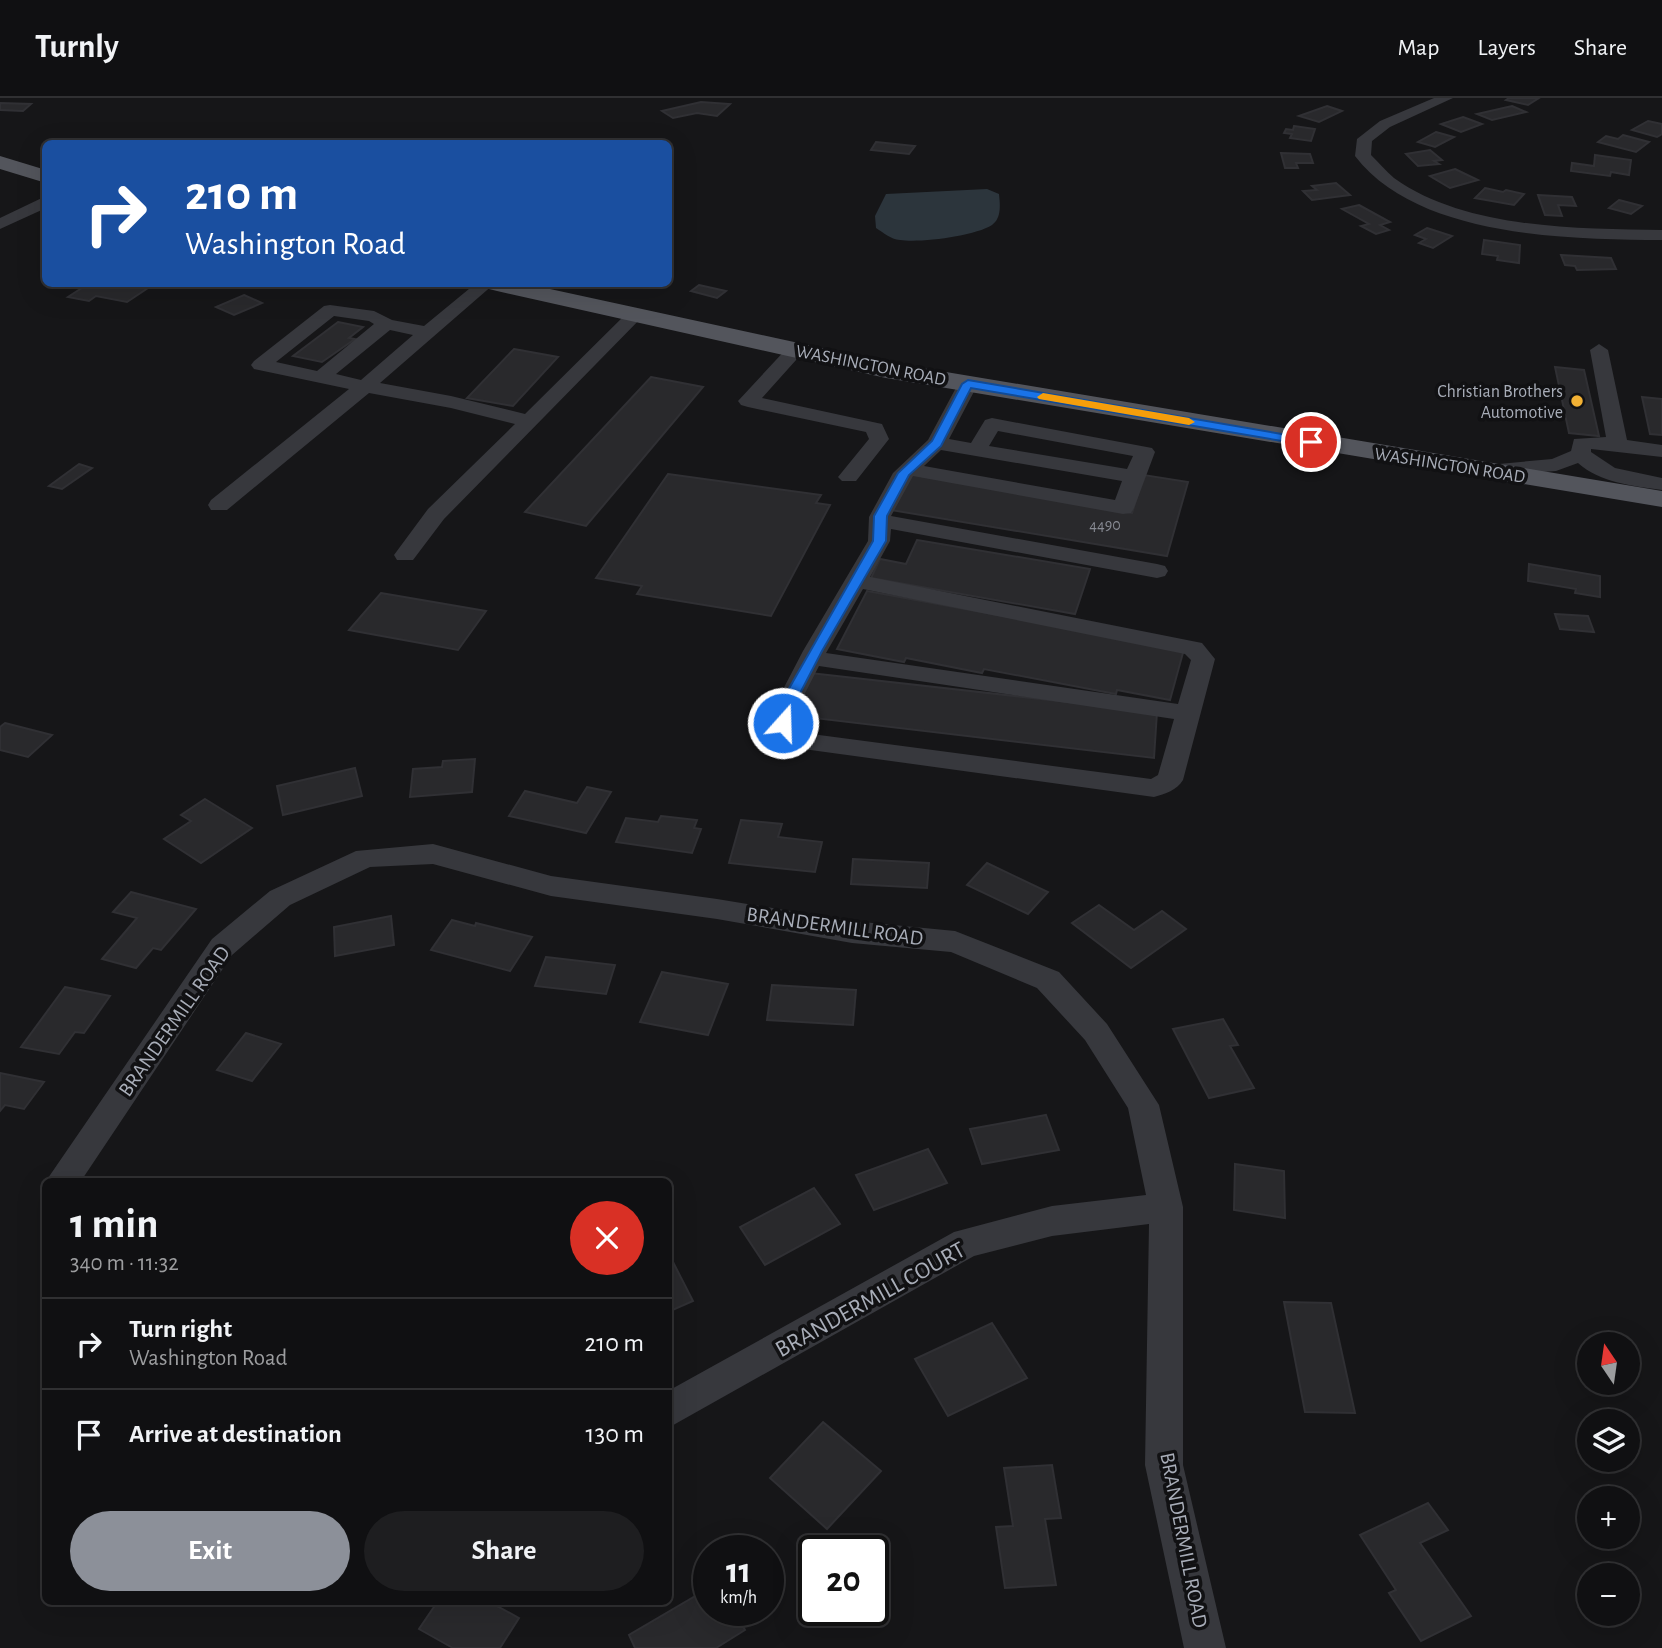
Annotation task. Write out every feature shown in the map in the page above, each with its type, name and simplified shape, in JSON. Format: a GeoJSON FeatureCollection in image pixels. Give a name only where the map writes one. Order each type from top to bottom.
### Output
{"type":"FeatureCollection","features":[{"type":"Feature","properties":{"kind":"main road"},"geometry":{"type":"LineString","coordinates":[[0,162],[42,176]]}},
{"type":"Feature","properties":{"kind":"main road","name":"WASHINGTON ROAD"},"geometry":{"type":"LineString","coordinates":[[511,287],[796,350],[968,384],[1662,499]]}},
{"type":"Feature","properties":{"kind":"street"},"geometry":{"type":"LineString","coordinates":[[1446,98],[1385,124],[1366,139],[1363,156],[1373,170],[1390,184],[1430,203],[1510,225],[1613,235],[1662,235]]}},
{"type":"Feature","properties":{"kind":"street"},"geometry":{"type":"LineString","coordinates":[[0,224],[42,203]]}},
{"type":"Feature","properties":{"kind":"street"},"geometry":{"type":"LineString","coordinates":[[219,505],[482,287]]}},
{"type":"Feature","properties":{"kind":"street"},"geometry":{"type":"LineString","coordinates":[[429,333],[386,324],[373,316],[330,310],[261,365],[451,402],[528,421]]}},
{"type":"Feature","properties":{"kind":"street"},"geometry":{"type":"LineString","coordinates":[[405,555],[436,514],[636,314]]}},
{"type":"Feature","properties":{"kind":"street"},"geometry":{"type":"LineString","coordinates":[[321,377],[386,324]]}},
{"type":"Feature","properties":{"kind":"street"},"geometry":{"type":"LineString","coordinates":[[796,350],[748,401],[875,428],[879,439],[849,477]]}},
{"type":"Feature","properties":{"kind":"street"},"geometry":{"type":"LineString","coordinates":[[1599,350],[1618,445]]}},
{"type":"Feature","properties":{"kind":"street"},"geometry":{"type":"LineString","coordinates":[[856,581],[1193,648],[1203,659],[1170,780],[1154,788],[796,740],[783,723],[790,699],[812,658],[856,581],[879,541],[880,516],[908,469],[937,443],[968,384]]}},
{"type":"Feature","properties":{"kind":"street"},"geometry":{"type":"LineString","coordinates":[[908,469],[1123,508],[1135,477],[937,443]]}},
{"type":"Feature","properties":{"kind":"street"},"geometry":{"type":"LineString","coordinates":[[1662,451],[1581,443],[1581,454],[1605,472],[1662,484]]}},
{"type":"Feature","properties":{"kind":"street"},"geometry":{"type":"LineString","coordinates":[[1484,470],[1556,465],[1581,454]]}},
{"type":"Feature","properties":{"kind":"street"},"geometry":{"type":"LineString","coordinates":[[881,521],[1157,571]]}},
{"type":"Feature","properties":{"kind":"street"},"geometry":{"type":"LineString","coordinates":[[812,658],[1188,713]]}},
{"type":"Feature","properties":{"kind":"street","name":"BRANDERMILL ROAD"},"geometry":{"type":"LineString","coordinates":[[65,1178],[222,947],[280,898],[366,858],[433,854],[551,886],[717,909],[852,932],[955,942],[1048,980],[1096,1032],[1143,1105],[1166,1207],[1164,1465],[1205,1648]]}},
{"type":"Feature","properties":{"kind":"street","name":"BRANDERMILL COURT"},"geometry":{"type":"LineString","coordinates":[[672,1409],[965,1243],[1052,1222],[1166,1207]]}},
{"type":"Feature","properties":{"kind":"shaded area"},"geometry":{"type":"Polygon","coordinates":[[[987,189],[999,194],[1000,211],[995,222],[984,229],[948,238],[909,241],[887,236],[876,228],[875,216],[886,194],[987,189]]]}},
{"type":"Feature","properties":{"kind":"building"},"geometry":{"type":"Polygon","coordinates":[[[1539,98],[1528,105],[1506,100],[1539,98]]]}},
{"type":"Feature","properties":{"kind":"building"},"geometry":{"type":"Polygon","coordinates":[[[701,102],[730,104],[717,116],[697,113],[673,118],[662,111],[701,102]]]}},
{"type":"Feature","properties":{"kind":"building"},"geometry":{"type":"Polygon","coordinates":[[[0,103],[31,104],[23,111],[0,110],[0,103]]]}},
{"type":"Feature","properties":{"kind":"building"},"geometry":{"type":"Polygon","coordinates":[[[1327,106],[1342,111],[1319,122],[1299,116],[1327,106]]]}},
{"type":"Feature","properties":{"kind":"building"},"geometry":{"type":"Polygon","coordinates":[[[1512,106],[1526,112],[1492,120],[1477,114],[1512,106]]]}},
{"type":"Feature","properties":{"kind":"building"},"geometry":{"type":"Polygon","coordinates":[[[1463,117],[1482,124],[1461,132],[1441,124],[1463,117]]]}},
{"type":"Feature","properties":{"kind":"building"},"geometry":{"type":"Polygon","coordinates":[[[1648,121],[1662,124],[1662,134],[1657,137],[1632,130],[1648,121]]]}},
{"type":"Feature","properties":{"kind":"building"},"geometry":{"type":"Polygon","coordinates":[[[1294,126],[1315,129],[1311,141],[1290,138],[1292,134],[1284,133],[1286,129],[1293,130],[1294,126]]]}},
{"type":"Feature","properties":{"kind":"building"},"geometry":{"type":"Polygon","coordinates":[[[1436,132],[1454,137],[1435,147],[1418,142],[1436,132]]]}},
{"type":"Feature","properties":{"kind":"building"},"geometry":{"type":"Polygon","coordinates":[[[1623,135],[1649,142],[1636,152],[1598,142],[1606,136],[1618,139],[1623,135]]]}},
{"type":"Feature","properties":{"kind":"building"},"geometry":{"type":"Polygon","coordinates":[[[876,142],[915,146],[909,154],[871,150],[876,142]]]}},
{"type":"Feature","properties":{"kind":"building"},"geometry":{"type":"Polygon","coordinates":[[[1430,150],[1442,160],[1434,161],[1439,164],[1418,166],[1406,154],[1430,150]]]}},
{"type":"Feature","properties":{"kind":"building"},"geometry":{"type":"Polygon","coordinates":[[[1281,153],[1310,154],[1313,163],[1296,163],[1298,168],[1285,168],[1281,153]]]}},
{"type":"Feature","properties":{"kind":"building"},"geometry":{"type":"Polygon","coordinates":[[[1595,155],[1631,160],[1629,175],[1611,172],[1610,176],[1571,171],[1572,163],[1594,166],[1595,155]]]}},
{"type":"Feature","properties":{"kind":"building"},"geometry":{"type":"Polygon","coordinates":[[[1455,169],[1478,180],[1450,188],[1430,176],[1455,169]]]}},
{"type":"Feature","properties":{"kind":"building"},"geometry":{"type":"Polygon","coordinates":[[[1336,183],[1350,195],[1312,200],[1303,191],[1317,190],[1312,186],[1336,183]]]}},
{"type":"Feature","properties":{"kind":"building"},"geometry":{"type":"Polygon","coordinates":[[[1485,188],[1524,194],[1514,205],[1475,198],[1485,188]]]}},
{"type":"Feature","properties":{"kind":"building"},"geometry":{"type":"Polygon","coordinates":[[[1538,195],[1572,197],[1576,206],[1558,205],[1562,216],[1545,215],[1538,195]]]}},
{"type":"Feature","properties":{"kind":"building"},"geometry":{"type":"Polygon","coordinates":[[[1619,200],[1642,206],[1631,214],[1609,208],[1619,200]]]}},
{"type":"Feature","properties":{"kind":"building"},"geometry":{"type":"Polygon","coordinates":[[[1359,205],[1390,222],[1380,225],[1389,230],[1376,234],[1361,226],[1369,224],[1342,209],[1359,205]]]}},
{"type":"Feature","properties":{"kind":"building"},"geometry":{"type":"Polygon","coordinates":[[[1427,228],[1452,236],[1433,248],[1419,243],[1426,239],[1415,235],[1427,228]]]}},
{"type":"Feature","properties":{"kind":"building"},"geometry":{"type":"Polygon","coordinates":[[[1484,240],[1520,245],[1519,263],[1497,260],[1498,256],[1482,254],[1484,240]]]}},
{"type":"Feature","properties":{"kind":"building"},"geometry":{"type":"Polygon","coordinates":[[[1561,255],[1611,258],[1616,269],[1577,270],[1575,266],[1565,265],[1561,255]]]}},
{"type":"Feature","properties":{"kind":"building"},"geometry":{"type":"Polygon","coordinates":[[[699,285],[726,291],[717,298],[691,291],[699,285]]]}},
{"type":"Feature","properties":{"kind":"building"},"geometry":{"type":"Polygon","coordinates":[[[83,287],[150,287],[127,302],[96,296],[89,301],[68,297],[83,287]]]}},
{"type":"Feature","properties":{"kind":"building"},"geometry":{"type":"Polygon","coordinates":[[[244,295],[262,303],[234,315],[216,307],[244,295]]]}},
{"type":"Feature","properties":{"kind":"building"},"geometry":{"type":"Polygon","coordinates":[[[338,322],[363,327],[349,338],[355,339],[322,362],[293,356],[338,322]]]}},
{"type":"Feature","properties":{"kind":"building"},"geometry":{"type":"Polygon","coordinates":[[[514,349],[558,357],[513,406],[467,398],[514,349]]]}},
{"type":"Feature","properties":{"kind":"building","name":"Christian Brothers Automotive"},"geometry":{"type":"Polygon","coordinates":[[[1555,367],[1584,370],[1599,436],[1569,433],[1555,367]]]}},
{"type":"Feature","properties":{"kind":"building"},"geometry":{"type":"Polygon","coordinates":[[[651,377],[703,387],[586,526],[525,512],[651,377]]]}},
{"type":"Feature","properties":{"kind":"building"},"geometry":{"type":"Polygon","coordinates":[[[1642,397],[1662,399],[1662,435],[1650,434],[1642,397]]]}},
{"type":"Feature","properties":{"kind":"building"},"geometry":{"type":"Polygon","coordinates":[[[79,464],[92,468],[62,489],[49,486],[79,464]]]}},
{"type":"Feature","properties":{"kind":"building"},"geometry":{"type":"Polygon","coordinates":[[[668,474],[821,495],[816,503],[830,505],[771,616],[637,594],[642,586],[596,578],[668,474]]]}},
{"type":"Feature","properties":{"kind":"building"},"geometry":{"type":"Polygon","coordinates":[[[909,474],[1132,513],[1144,475],[1188,482],[1167,556],[891,510],[909,474]]]}},
{"type":"Feature","properties":{"kind":"building"},"geometry":{"type":"Polygon","coordinates":[[[917,540],[1090,569],[1075,614],[871,578],[880,559],[906,564],[917,540]]]}},
{"type":"Feature","properties":{"kind":"building"},"geometry":{"type":"Polygon","coordinates":[[[1529,564],[1600,576],[1600,597],[1575,593],[1576,589],[1528,581],[1529,564]]]}},
{"type":"Feature","properties":{"kind":"building"},"geometry":{"type":"Polygon","coordinates":[[[867,591],[1184,649],[1170,700],[1117,690],[1116,694],[984,669],[982,673],[906,658],[904,662],[837,649],[867,591]]]}},
{"type":"Feature","properties":{"kind":"building"},"geometry":{"type":"Polygon","coordinates":[[[381,593],[486,611],[458,650],[349,630],[381,593]]]}},
{"type":"Feature","properties":{"kind":"building"},"geometry":{"type":"Polygon","coordinates":[[[1555,614],[1588,616],[1594,632],[1560,629],[1555,614]]]}},
{"type":"Feature","properties":{"kind":"building"},"geometry":{"type":"Polygon","coordinates":[[[810,673],[1157,712],[1154,758],[797,716],[810,673]]]}},
{"type":"Feature","properties":{"kind":"building"},"geometry":{"type":"Polygon","coordinates":[[[5,723],[52,735],[28,757],[0,750],[0,727],[5,723]]]}},
{"type":"Feature","properties":{"kind":"building"},"geometry":{"type":"Polygon","coordinates":[[[475,759],[472,792],[410,797],[413,769],[442,767],[443,761],[475,759]]]}},
{"type":"Feature","properties":{"kind":"building"},"geometry":{"type":"Polygon","coordinates":[[[355,768],[362,796],[283,815],[277,786],[355,768]]]}},
{"type":"Feature","properties":{"kind":"building"},"geometry":{"type":"Polygon","coordinates":[[[587,787],[611,792],[586,833],[509,816],[525,791],[577,803],[587,787]]]}},
{"type":"Feature","properties":{"kind":"building"},"geometry":{"type":"Polygon","coordinates":[[[205,799],[252,828],[201,863],[164,839],[191,821],[181,815],[205,799]]]}},
{"type":"Feature","properties":{"kind":"building"},"geometry":{"type":"Polygon","coordinates":[[[661,816],[697,820],[694,828],[701,829],[692,853],[616,842],[626,818],[658,822],[661,816]]]}},
{"type":"Feature","properties":{"kind":"building"},"geometry":{"type":"Polygon","coordinates":[[[741,820],[782,824],[778,837],[822,842],[815,872],[729,863],[741,820]]]}},
{"type":"Feature","properties":{"kind":"building"},"geometry":{"type":"Polygon","coordinates":[[[853,859],[929,863],[927,888],[851,884],[853,859]]]}},
{"type":"Feature","properties":{"kind":"building"},"geometry":{"type":"Polygon","coordinates":[[[987,863],[1048,892],[1028,914],[967,885],[987,863]]]}},
{"type":"Feature","properties":{"kind":"building"},"geometry":{"type":"Polygon","coordinates":[[[131,892],[196,909],[161,950],[153,948],[136,968],[102,959],[137,918],[113,912],[131,892]]]}},
{"type":"Feature","properties":{"kind":"building"},"geometry":{"type":"Polygon","coordinates":[[[1099,905],[1134,930],[1162,911],[1186,929],[1131,968],[1072,923],[1099,905]]]}},
{"type":"Feature","properties":{"kind":"building"},"geometry":{"type":"Polygon","coordinates":[[[391,916],[394,945],[335,956],[334,927],[391,916]]]}},
{"type":"Feature","properties":{"kind":"building"},"geometry":{"type":"Polygon","coordinates":[[[452,920],[532,937],[510,971],[431,950],[452,920]]]}},
{"type":"Feature","properties":{"kind":"building"},"geometry":{"type":"Polygon","coordinates":[[[546,957],[615,965],[606,994],[535,986],[546,957]]]}},
{"type":"Feature","properties":{"kind":"building"},"geometry":{"type":"Polygon","coordinates":[[[662,972],[728,984],[708,1035],[640,1022],[662,972]]]}},
{"type":"Feature","properties":{"kind":"building"},"geometry":{"type":"Polygon","coordinates":[[[772,985],[856,990],[853,1025],[767,1020],[772,985]]]}},
{"type":"Feature","properties":{"kind":"building"},"geometry":{"type":"Polygon","coordinates":[[[65,987],[110,996],[84,1033],[75,1032],[59,1054],[21,1047],[65,987]]]}},
{"type":"Feature","properties":{"kind":"building"},"geometry":{"type":"Polygon","coordinates":[[[1223,1019],[1238,1045],[1230,1046],[1254,1088],[1209,1098],[1173,1029],[1223,1019]]]}},
{"type":"Feature","properties":{"kind":"building"},"geometry":{"type":"Polygon","coordinates":[[[246,1033],[281,1044],[252,1081],[217,1070],[246,1033]]]}},
{"type":"Feature","properties":{"kind":"building"},"geometry":{"type":"Polygon","coordinates":[[[0,1073],[44,1082],[24,1109],[5,1105],[0,1111],[0,1073]]]}},
{"type":"Feature","properties":{"kind":"building"},"geometry":{"type":"Polygon","coordinates":[[[1046,1115],[1059,1150],[982,1164],[970,1129],[1046,1115]]]}},
{"type":"Feature","properties":{"kind":"building"},"geometry":{"type":"Polygon","coordinates":[[[928,1149],[947,1183],[874,1210],[856,1175],[928,1149]]]}},
{"type":"Feature","properties":{"kind":"building"},"geometry":{"type":"Polygon","coordinates":[[[1235,1164],[1284,1171],[1285,1218],[1234,1210],[1235,1164]]]}},
{"type":"Feature","properties":{"kind":"building"},"geometry":{"type":"Polygon","coordinates":[[[814,1188],[840,1224],[765,1265],[740,1227],[814,1188]]]}},
{"type":"Feature","properties":{"kind":"building"},"geometry":{"type":"Polygon","coordinates":[[[672,1262],[693,1301],[672,1310],[672,1262]]]}},
{"type":"Feature","properties":{"kind":"building"},"geometry":{"type":"Polygon","coordinates":[[[1284,1302],[1331,1303],[1355,1413],[1305,1412],[1284,1302]]]}},
{"type":"Feature","properties":{"kind":"building"},"geometry":{"type":"Polygon","coordinates":[[[992,1323],[1027,1378],[948,1416],[915,1359],[992,1323]]]}},
{"type":"Feature","properties":{"kind":"building"},"geometry":{"type":"Polygon","coordinates":[[[823,1422],[881,1471],[827,1529],[770,1478],[823,1422]]]}},
{"type":"Feature","properties":{"kind":"building"},"geometry":{"type":"Polygon","coordinates":[[[1052,1465],[1061,1518],[1045,1519],[1056,1585],[1005,1588],[996,1527],[1013,1526],[1004,1468],[1052,1465]]]}},
{"type":"Feature","properties":{"kind":"building"},"geometry":{"type":"Polygon","coordinates":[[[1428,1503],[1448,1530],[1420,1543],[1471,1616],[1421,1641],[1389,1593],[1396,1590],[1360,1535],[1428,1503]]]}},
{"type":"Feature","properties":{"kind":"building"},"geometry":{"type":"Polygon","coordinates":[[[693,1597],[693,1626],[743,1626],[745,1630],[716,1648],[635,1648],[629,1635],[693,1597]]]}},
{"type":"Feature","properties":{"kind":"building"},"geometry":{"type":"Polygon","coordinates":[[[435,1605],[495,1605],[519,1618],[500,1648],[453,1648],[419,1629],[435,1605]]]}},
{"type":"Feature","properties":{"kind":"slow traffic"},"geometry":{"type":"LineString","coordinates":[[1043,397],[1189,422]]}},
{"type":"Feature","properties":{"kind":"place","name":"Christian Brothers Automotive"},"geometry":{"type":"Point","coordinates":[1577,401]}},
{"type":"Feature","properties":{"kind":"route"},"geometry":{"type":"LineString","coordinates":[[783,723],[790,699],[815,651],[879,541],[880,516],[904,473],[937,443],[968,384],[1311,442]]}}]}
